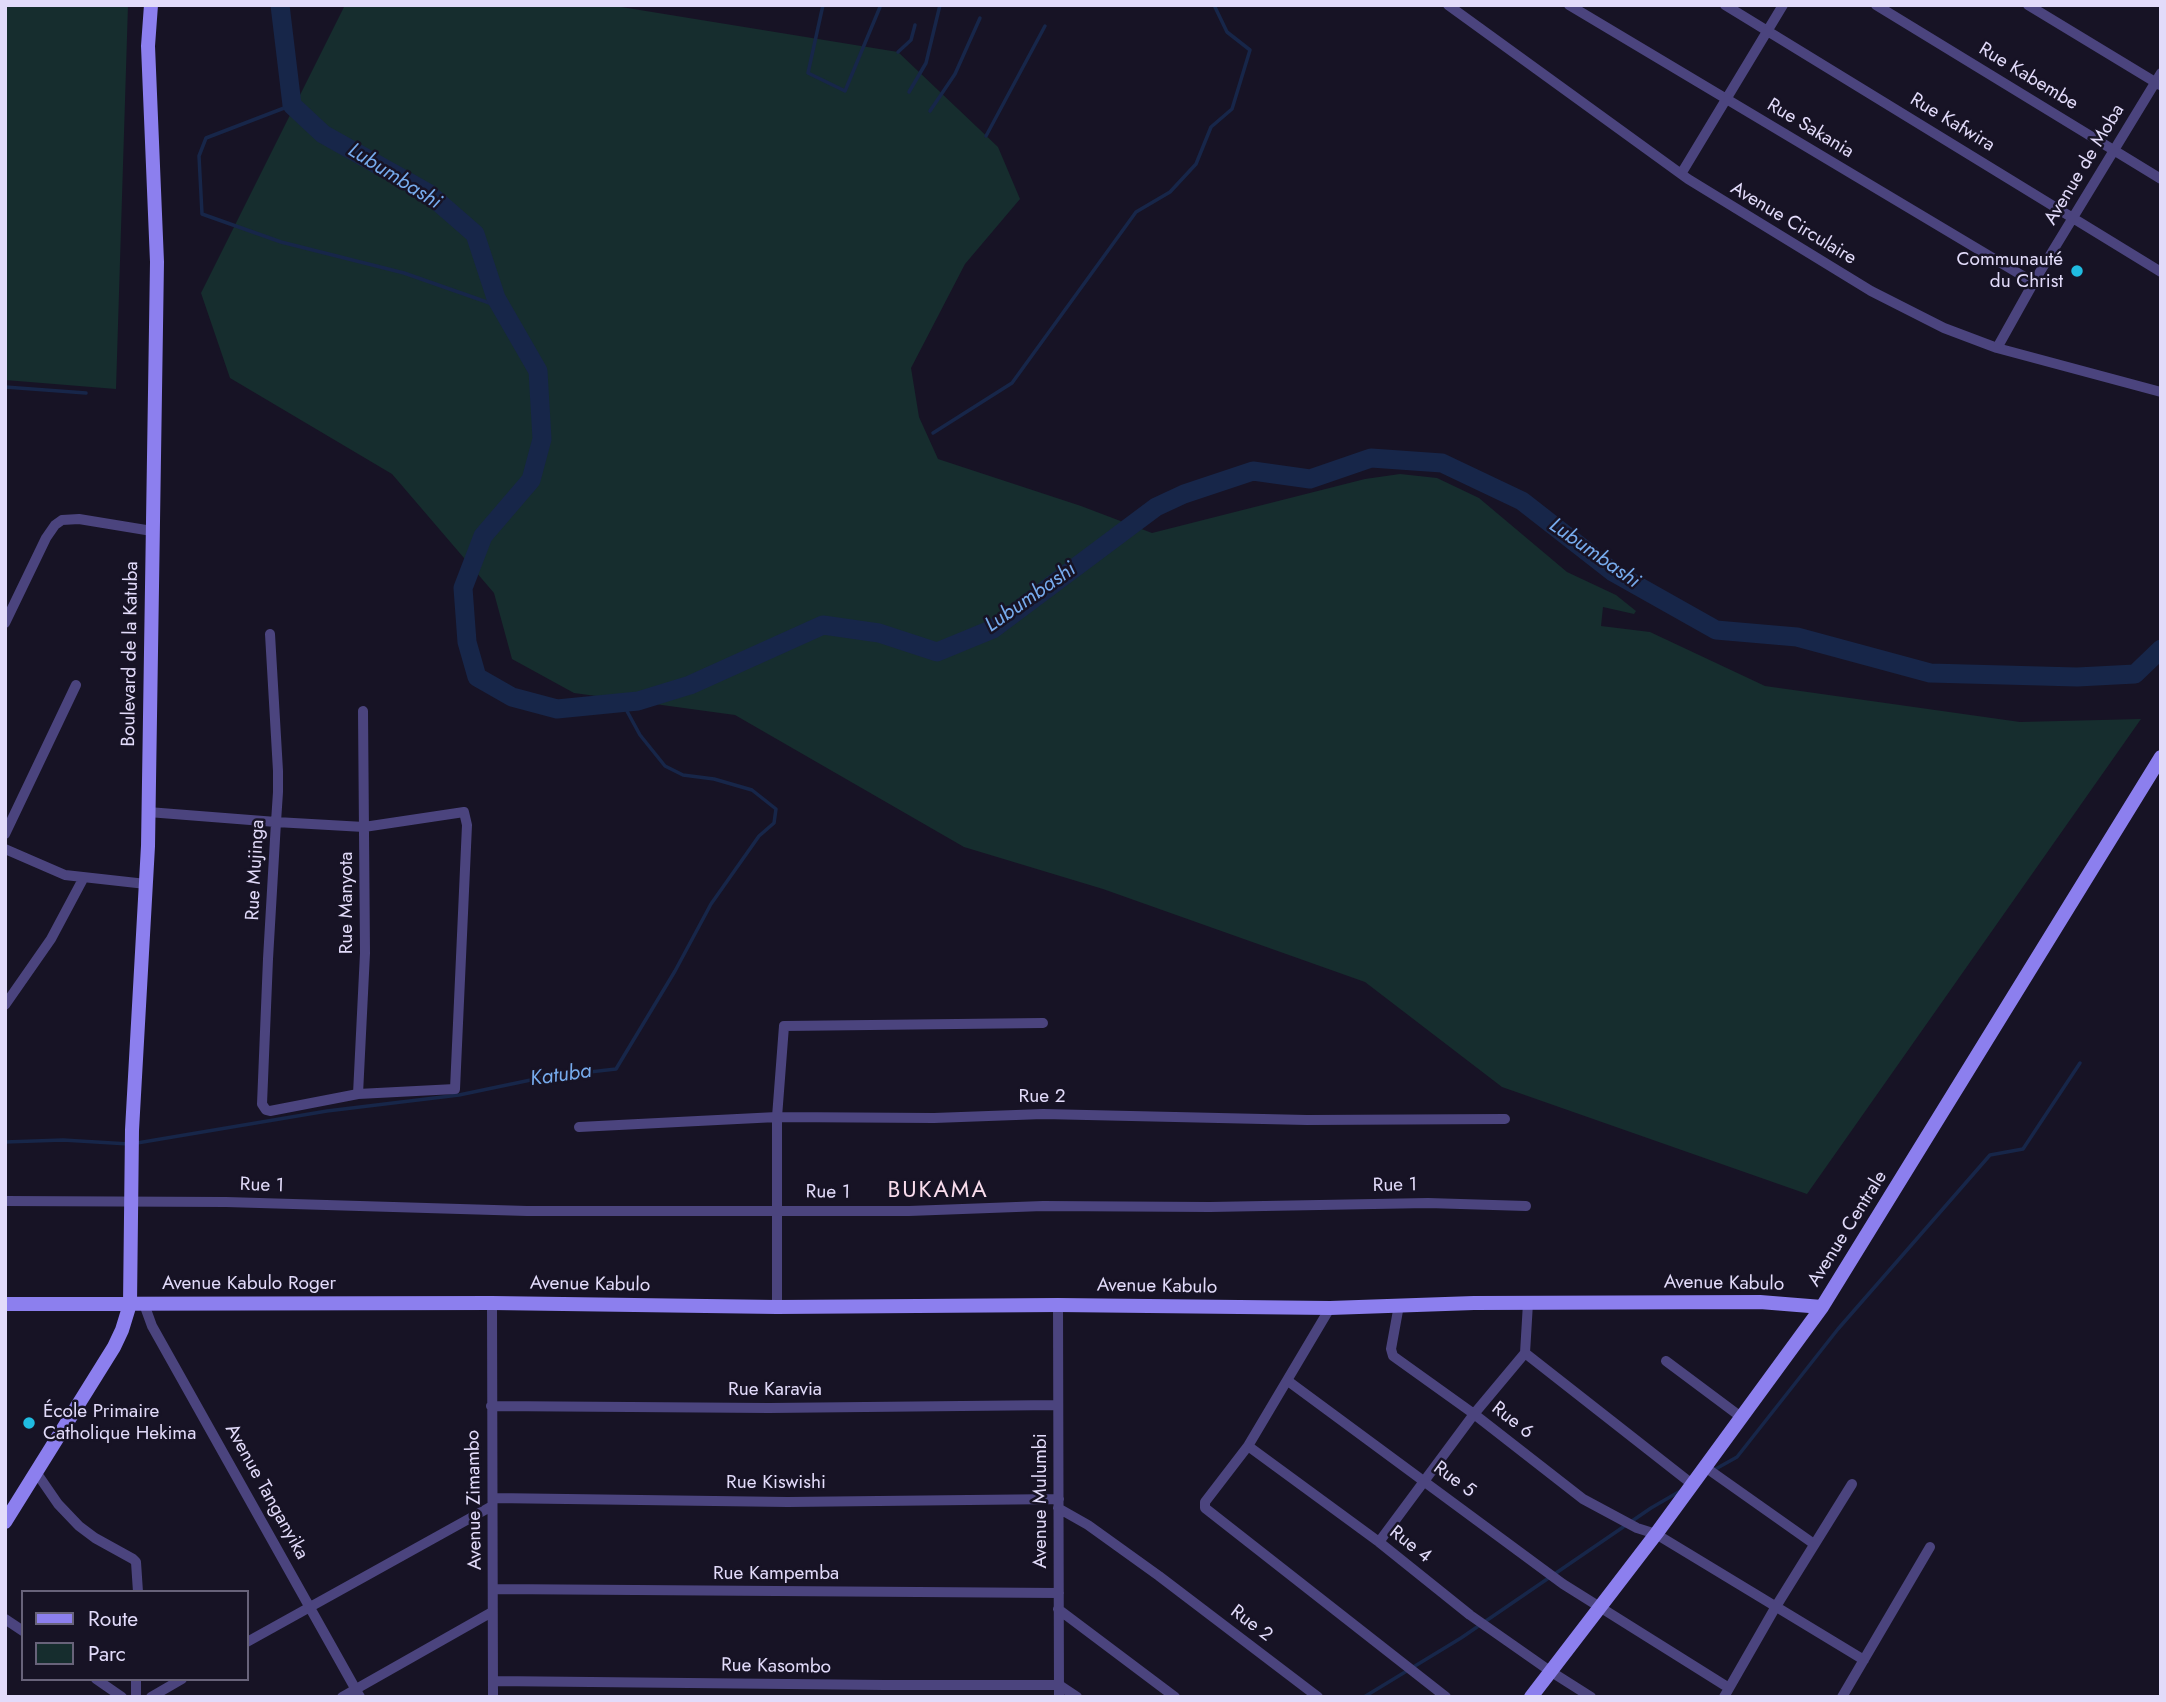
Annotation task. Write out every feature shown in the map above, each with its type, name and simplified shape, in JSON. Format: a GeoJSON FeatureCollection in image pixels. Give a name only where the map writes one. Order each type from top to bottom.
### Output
{"type":"FeatureCollection","features":[{"type":"Feature","properties":{"kind":"street","name":"Boulevard de la Katuba"},"geometry":{"type":"LineString","coordinates":[[5,1522],[114,1347],[137,1304],[131,1201],[132,1137],[146,884],[157,262],[148,46],[151,5]]}},
{"type":"Feature","properties":{"kind":"street","name":"Avenue Circulaire"},"geometry":{"type":"LineString","coordinates":[[1448,5],[1681,174],[1871,291],[1944,328],[1997,348],[2161,392]]}},
{"type":"Feature","properties":{"kind":"street","name":"Rue Sakania"},"geometry":{"type":"LineString","coordinates":[[1569,5],[1724,100],[1769,123],[2033,282]]}},
{"type":"Feature","properties":{"kind":"street","name":"Rue Kafwira"},"geometry":{"type":"LineString","coordinates":[[1725,5],[2161,272]]}},
{"type":"Feature","properties":{"kind":"street"},"geometry":{"type":"LineString","coordinates":[[1681,174],[1783,5]]}},
{"type":"Feature","properties":{"kind":"street","name":"Rue Kabembe"},"geometry":{"type":"LineString","coordinates":[[1876,5],[2161,179]]}},
{"type":"Feature","properties":{"kind":"street"},"geometry":{"type":"LineString","coordinates":[[2028,5],[2159,80]]}},
{"type":"Feature","properties":{"kind":"street","name":"Avenue de Moba"},"geometry":{"type":"LineString","coordinates":[[1997,348],[2033,282],[2159,80]]}},
{"type":"Feature","properties":{"kind":"street"},"geometry":{"type":"LineString","coordinates":[[5,623],[46,538],[62,520],[79,519],[152,531]]}},
{"type":"Feature","properties":{"kind":"street","name":"Rue Mujinga"},"geometry":{"type":"LineString","coordinates":[[270,634],[278,771],[262,1104],[270,1111],[358,1094]]}},
{"type":"Feature","properties":{"kind":"street"},"geometry":{"type":"LineString","coordinates":[[5,834],[76,685]]}},
{"type":"Feature","properties":{"kind":"street","name":"Rue Manyota"},"geometry":{"type":"LineString","coordinates":[[358,1094],[365,953],[363,711]]}},
{"type":"Feature","properties":{"kind":"street","name":"Avenue Centrale"},"geometry":{"type":"LineString","coordinates":[[1531,1697],[1656,1534],[1822,1307],[2161,757]]}},
{"type":"Feature","properties":{"kind":"street"},"geometry":{"type":"LineString","coordinates":[[148,812],[364,827],[464,811],[467,825],[455,1089],[358,1094]]}},
{"type":"Feature","properties":{"kind":"street"},"geometry":{"type":"LineString","coordinates":[[5,849],[65,875],[146,884]]}},
{"type":"Feature","properties":{"kind":"street"},"geometry":{"type":"LineString","coordinates":[[5,1005],[51,939],[83,879]]}},
{"type":"Feature","properties":{"kind":"street"},"geometry":{"type":"LineString","coordinates":[[777,1307],[777,1117],[785,1026],[1042,1023]]}},
{"type":"Feature","properties":{"kind":"street","name":"Rue 2"},"geometry":{"type":"LineString","coordinates":[[579,1127],[777,1117],[934,1118],[1043,1114],[1307,1120],[1505,1119]]}},
{"type":"Feature","properties":{"kind":"street","name":"Rue 1"},"geometry":{"type":"LineString","coordinates":[[5,1201],[131,1201],[527,1211],[909,1211],[1043,1206],[1210,1207],[1428,1203],[1526,1206]]}},
{"type":"Feature","properties":{"kind":"street","name":"Avenue Kabulo"},"geometry":{"type":"LineString","coordinates":[[492,1303],[777,1307],[1058,1305],[1330,1308],[1528,1303],[1760,1302],[1822,1307]]}},
{"type":"Feature","properties":{"kind":"street","name":"Avenue Kabulo Roger"},"geometry":{"type":"LineString","coordinates":[[5,1304],[492,1303]]}},
{"type":"Feature","properties":{"kind":"street","name":"Avenue Zimambo"},"geometry":{"type":"LineString","coordinates":[[492,1303],[493,1697]]}},
{"type":"Feature","properties":{"kind":"street"},"geometry":{"type":"LineString","coordinates":[[1379,1542],[1474,1414],[1525,1353],[1528,1303]]}},
{"type":"Feature","properties":{"kind":"street","name":"Avenue Tanganyika"},"geometry":{"type":"LineString","coordinates":[[137,1304],[152,1326],[358,1693]]}},
{"type":"Feature","properties":{"kind":"street","name":"Avenue Mulumbi"},"geometry":{"type":"LineString","coordinates":[[1058,1305],[1059,1697]]}},
{"type":"Feature","properties":{"kind":"street","name":"Rue 6"},"geometry":{"type":"LineString","coordinates":[[1399,1305],[1391,1349],[1393,1356],[1474,1414],[1583,1499],[1637,1528],[1656,1534],[1864,1661]]}},
{"type":"Feature","properties":{"kind":"street"},"geometry":{"type":"LineString","coordinates":[[1330,1308],[1248,1446],[1205,1502],[1205,1508],[1446,1697]]}},
{"type":"Feature","properties":{"kind":"street"},"geometry":{"type":"LineString","coordinates":[[1525,1353],[1692,1484]]}},
{"type":"Feature","properties":{"kind":"street"},"geometry":{"type":"LineString","coordinates":[[1666,1361],[1741,1417]]}},
{"type":"Feature","properties":{"kind":"street","name":"Rue 5"},"geometry":{"type":"LineString","coordinates":[[1288,1381],[1563,1584],[1726,1692]]}},
{"type":"Feature","properties":{"kind":"street","name":"Rue Karavia"},"geometry":{"type":"LineString","coordinates":[[491,1406],[782,1408],[1058,1405]]}},
{"type":"Feature","properties":{"kind":"street","name":"Rue 4"},"geometry":{"type":"LineString","coordinates":[[1248,1446],[1379,1542],[1470,1615],[1591,1697]]}},
{"type":"Feature","properties":{"kind":"street"},"geometry":{"type":"LineString","coordinates":[[1705,1466],[1814,1544]]}},
{"type":"Feature","properties":{"kind":"street"},"geometry":{"type":"LineString","coordinates":[[36,1472],[58,1504],[79,1526],[136,1562],[138,1590]]}},
{"type":"Feature","properties":{"kind":"street"},"geometry":{"type":"LineString","coordinates":[[1726,1692],[1774,1608],[1852,1484]]}},
{"type":"Feature","properties":{"kind":"street"},"geometry":{"type":"LineString","coordinates":[[248,1641],[492,1502]]}},
{"type":"Feature","properties":{"kind":"street","name":"Rue Kiswishi"},"geometry":{"type":"LineString","coordinates":[[492,1502],[1058,1504]]}},
{"type":"Feature","properties":{"kind":"street","name":"Rue 2"},"geometry":{"type":"LineString","coordinates":[[1058,1504],[1159,1576],[1318,1697]]}},
{"type":"Feature","properties":{"kind":"street"},"geometry":{"type":"LineString","coordinates":[[1842,1697],[1930,1547]]}},
{"type":"Feature","properties":{"kind":"street","name":"Rue Kampemba"},"geometry":{"type":"LineString","coordinates":[[494,1589],[1059,1593]]}},
{"type":"Feature","properties":{"kind":"street"},"geometry":{"type":"LineString","coordinates":[[1058,1609],[1175,1697]]}},
{"type":"Feature","properties":{"kind":"street"},"geometry":{"type":"LineString","coordinates":[[342,1697],[358,1693],[492,1612]]}},
{"type":"Feature","properties":{"kind":"street"},"geometry":{"type":"LineString","coordinates":[[5,1619],[21,1630]]}},
{"type":"Feature","properties":{"kind":"street"},"geometry":{"type":"LineString","coordinates":[[99,1681],[122,1697]]}},
{"type":"Feature","properties":{"kind":"street"},"geometry":{"type":"LineString","coordinates":[[151,1697],[179,1681]]}},
{"type":"Feature","properties":{"kind":"street","name":"Rue Kasombo"},"geometry":{"type":"LineString","coordinates":[[493,1681],[1059,1685]]}},
{"type":"Feature","properties":{"kind":"street"},"geometry":{"type":"LineString","coordinates":[[1059,1685],[1077,1697]]}},
{"type":"Feature","properties":{"kind":"green space"},"geometry":{"type":"Polygon","coordinates":[[[5,5],[128,5],[116,389],[5,380],[5,5]]]}},
{"type":"Feature","properties":{"kind":"green space"},"geometry":{"type":"Polygon","coordinates":[[[345,5],[609,5],[898,52],[998,147],[1020,199],[965,264],[911,368],[919,417],[938,459],[1081,506],[1152,533],[1365,479],[1400,474],[1437,478],[1479,498],[1567,572],[1616,595],[1636,611],[1634,614],[1603,607],[1601,626],[1650,632],[1765,686],[2020,722],[2141,719],[1807,1194],[1502,1087],[1365,982],[1103,889],[964,847],[735,715],[574,693],[512,659],[494,593],[392,474],[230,378],[201,293],[345,5]]]}},
{"type":"Feature","properties":{"kind":"waterway","name":"Lubumbashi"},"geometry":{"type":"LineString","coordinates":[[280,5],[292,105],[323,134],[428,193],[475,234],[496,298],[538,371],[542,439],[531,480],[483,536],[463,588],[467,642],[477,677],[512,697],[557,709],[638,701],[690,685],[823,625],[879,633],[937,652],[993,629],[1156,507],[1184,494],[1253,471],[1310,479],[1371,458],[1442,463],[1522,501],[1613,572],[1716,630],[1797,637],[1930,673],[2077,677],[2135,674],[2161,649]]}},
{"type":"Feature","properties":{"kind":"waterway"},"geometry":{"type":"LineString","coordinates":[[823,5],[808,73],[845,91],[880,7]]}},
{"type":"Feature","properties":{"kind":"waterway"},"geometry":{"type":"LineString","coordinates":[[909,92],[926,63],[940,5]]}},
{"type":"Feature","properties":{"kind":"waterway"},"geometry":{"type":"LineString","coordinates":[[933,433],[1012,383],[1136,212],[1170,192],[1196,164],[1211,127],[1232,109],[1250,50],[1227,32],[1214,5]]}},
{"type":"Feature","properties":{"kind":"waterway"},"geometry":{"type":"LineString","coordinates":[[930,111],[955,74],[980,18]]}},
{"type":"Feature","properties":{"kind":"waterway"},"geometry":{"type":"LineString","coordinates":[[898,52],[911,40],[915,25]]}},
{"type":"Feature","properties":{"kind":"waterway"},"geometry":{"type":"LineString","coordinates":[[986,136],[1045,26]]}},
{"type":"Feature","properties":{"kind":"waterway"},"geometry":{"type":"LineString","coordinates":[[292,105],[206,138],[199,156],[202,214],[281,242],[404,273],[501,307]]}},
{"type":"Feature","properties":{"kind":"waterway"},"geometry":{"type":"LineString","coordinates":[[5,387],[86,393]]}},
{"type":"Feature","properties":{"kind":"waterway","name":"Katuba"},"geometry":{"type":"LineString","coordinates":[[137,1143],[327,1111],[459,1095],[545,1077],[616,1069],[675,971],[711,904],[759,836],[774,823],[776,809],[752,790],[714,779],[683,775],[665,766],[640,735],[622,702]]}},
{"type":"Feature","properties":{"kind":"waterway"},"geometry":{"type":"LineString","coordinates":[[1712,1471],[1737,1457],[1838,1329],[1990,1155],[2023,1149],[2080,1063]]}},
{"type":"Feature","properties":{"kind":"waterway","name":"Katuba"},"geometry":{"type":"LineString","coordinates":[[5,1142],[63,1140],[129,1144]]}},
{"type":"Feature","properties":{"kind":"waterway"},"geometry":{"type":"LineString","coordinates":[[1364,1697],[1461,1638],[1651,1508],[1682,1490]]}},
{"type":"Feature","properties":{"kind":"place","name":"Communauté du Christ"},"geometry":{"type":"Point","coordinates":[2077,271]}},
{"type":"Feature","properties":{"kind":"place","name":"École Primaire Catholique Hekima"},"geometry":{"type":"Point","coordinates":[29,1423]}},
{"type":"Feature","properties":{"kind":"district","name":"BUKAMA"},"geometry":{"type":"Point","coordinates":[938,1191]}}]}
